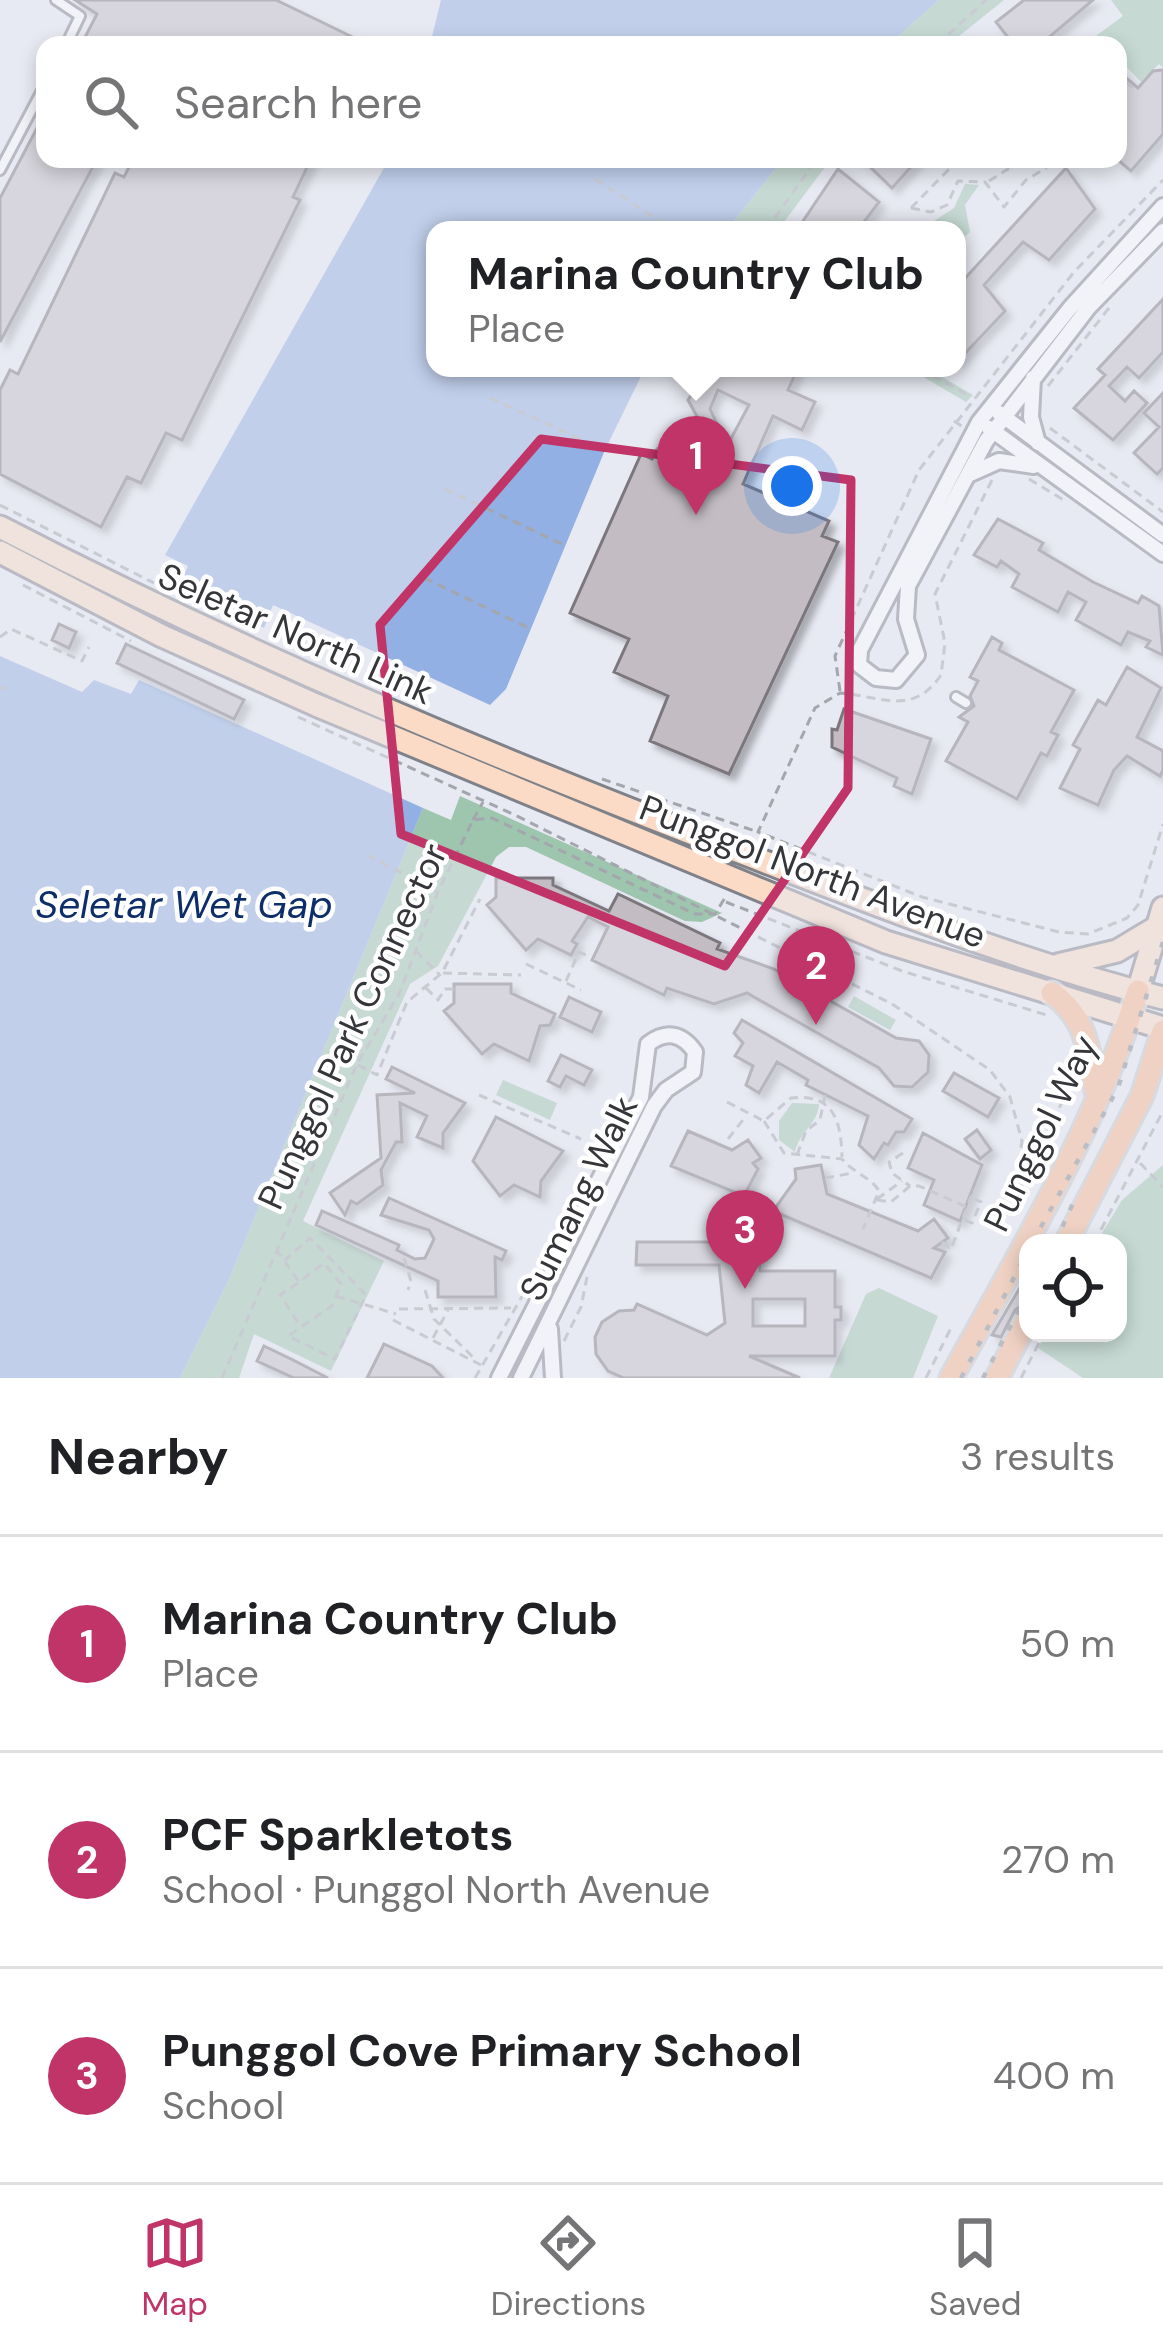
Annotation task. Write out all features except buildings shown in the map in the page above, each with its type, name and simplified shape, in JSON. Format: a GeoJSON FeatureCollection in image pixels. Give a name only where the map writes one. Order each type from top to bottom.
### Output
{"type":"FeatureCollection","features":[{"type":"Feature","properties":{"kind":"main road","name":"Seletar North Link"},"geometry":{"type":"LineString","coordinates":[[0,527],[190,624],[570,787]]}},
{"type":"Feature","properties":{"kind":"main road","name":"Seletar North Link"},"geometry":{"type":"LineString","coordinates":[[0,553],[162,636],[511,789]]}},
{"type":"Feature","properties":{"kind":"main road","name":"Punggol North Avenue"},"geometry":{"type":"LineString","coordinates":[[570,787],[900,917],[1163,998]]}},
{"type":"Feature","properties":{"kind":"main road","name":"Punggol North Avenue"},"geometry":{"type":"LineString","coordinates":[[511,789],[886,942],[1163,1029]]}},
{"type":"Feature","properties":{"kind":"main road"},"geometry":{"type":"LineString","coordinates":[[1051,966],[1117,951],[1160,918]]}},
{"type":"Feature","properties":{"kind":"main road","name":"Punggol Way"},"geometry":{"type":"LineString","coordinates":[[951,1378],[1055,1183],[1130,1018],[1160,918]]}},
{"type":"Feature","properties":{"kind":"main road"},"geometry":{"type":"LineString","coordinates":[[1052,993],[1074,1009],[1086,1035],[1096,1092]]}},
{"type":"Feature","properties":{"kind":"main road","name":"Punggol Way"},"geometry":{"type":"LineString","coordinates":[[1071,1234],[1142,1096],[1163,1029]]}},
{"type":"Feature","properties":{"kind":"main road"},"geometry":{"type":"LineString","coordinates":[[1142,1096],[1163,1077]]}},
{"type":"Feature","properties":{"kind":"main road"},"geometry":{"type":"LineString","coordinates":[[998,1378],[1019,1336]]}},
{"type":"Feature","properties":{"kind":"street"},"geometry":{"type":"LineString","coordinates":[[986,426],[908,586],[906,617],[917,660],[901,677],[876,678],[861,668],[860,650],[986,426],[1163,206]]}},
{"type":"Feature","properties":{"kind":"street"},"geometry":{"type":"LineString","coordinates":[[996,412],[1033,378],[1084,304],[1163,231]]}},
{"type":"Feature","properties":{"kind":"street"},"geometry":{"type":"LineString","coordinates":[[1033,378],[1031,417],[1038,443]]}},
{"type":"Feature","properties":{"kind":"street"},"geometry":{"type":"LineString","coordinates":[[996,412],[1163,536]]}},
{"type":"Feature","properties":{"kind":"street"},"geometry":{"type":"LineString","coordinates":[[986,426],[1163,554]]}},
{"type":"Feature","properties":{"kind":"street"},"geometry":{"type":"LineString","coordinates":[[965,477],[999,461],[1045,469]]}},
{"type":"Feature","properties":{"kind":"street","name":"Sumang Walk"},"geometry":{"type":"LineString","coordinates":[[499,1378],[641,1097],[648,1044],[669,1034],[681,1036],[695,1052],[693,1072],[666,1090],[654,1106],[521,1378]]}},
{"type":"Feature","properties":{"kind":"street"},"geometry":{"type":"LineString","coordinates":[[550,1324],[553,1378]]}},
{"type":"Feature","properties":{"kind":"lane"},"geometry":{"type":"LineString","coordinates":[[56,0],[80,16],[70,36]]}},
{"type":"Feature","properties":{"kind":"lane"},"geometry":{"type":"LineString","coordinates":[[0,170],[36,102]]}},
{"type":"Feature","properties":{"kind":"lane"},"geometry":{"type":"LineString","coordinates":[[956,698],[966,704]]}},
{"type":"Feature","properties":{"kind":"path"},"geometry":{"type":"LineString","coordinates":[[947,36],[986,0]]}},
{"type":"Feature","properties":{"kind":"path"},"geometry":{"type":"LineString","coordinates":[[1127,83],[1136,90]]}},
{"type":"Feature","properties":{"kind":"path"},"geometry":{"type":"LineString","coordinates":[[772,221],[811,168]]}},
{"type":"Feature","properties":{"kind":"path"},"geometry":{"type":"LineString","coordinates":[[950,168],[911,208],[931,212],[947,206],[958,181],[985,182],[1008,168]]}},
{"type":"Feature","properties":{"kind":"path"},"geometry":{"type":"LineString","coordinates":[[985,182],[1004,207],[1026,180],[1046,168]]}},
{"type":"Feature","properties":{"kind":"path"},"geometry":{"type":"LineString","coordinates":[[595,179],[660,221]]}},
{"type":"Feature","properties":{"kind":"path"},"geometry":{"type":"LineString","coordinates":[[841,693],[835,656],[920,470],[1074,272],[1163,180]]}},
{"type":"Feature","properties":{"kind":"path"},"geometry":{"type":"LineString","coordinates":[[1044,399],[1056,375],[1113,302]]}},
{"type":"Feature","properties":{"kind":"path"},"geometry":{"type":"LineString","coordinates":[[938,377],[975,395]]}},
{"type":"Feature","properties":{"kind":"path"},"geometry":{"type":"LineString","coordinates":[[490,398],[605,449]]}},
{"type":"Feature","properties":{"kind":"path"},"geometry":{"type":"LineString","coordinates":[[1045,423],[1056,436],[1163,512]]}},
{"type":"Feature","properties":{"kind":"path"},"geometry":{"type":"LineString","coordinates":[[445,489],[566,546]]}},
{"type":"Feature","properties":{"kind":"path"},"geometry":{"type":"LineString","coordinates":[[0,505],[156,584]]}},
{"type":"Feature","properties":{"kind":"path"},"geometry":{"type":"LineString","coordinates":[[424,578],[532,629]]}},
{"type":"Feature","properties":{"kind":"path"},"geometry":{"type":"LineString","coordinates":[[22,584],[140,645]]}},
{"type":"Feature","properties":{"kind":"path"},"geometry":{"type":"LineString","coordinates":[[0,637],[11,628],[82,661],[89,647]]}},
{"type":"Feature","properties":{"kind":"path"},"geometry":{"type":"LineString","coordinates":[[287,712],[484,801],[892,1004],[990,1070],[1020,1124],[1023,1160],[1015,1192],[1027,1183],[1066,1093],[1072,1069],[1069,1040]]}},
{"type":"Feature","properties":{"kind":"path"},"geometry":{"type":"LineString","coordinates":[[599,778],[758,832]]}},
{"type":"Feature","properties":{"kind":"path"},"geometry":{"type":"LineString","coordinates":[[473,820],[484,801]]}},
{"type":"Feature","properties":{"kind":"path","name":"Punggol Park Connector"},"geometry":{"type":"LineString","coordinates":[[222,1378],[357,1064],[399,994],[438,892],[473,820],[492,818],[685,910],[715,914]]}},
{"type":"Feature","properties":{"kind":"path"},"geometry":{"type":"LineString","coordinates":[[781,843],[922,897],[1059,932],[1088,934],[1127,918],[1138,905],[1163,824]]}},
{"type":"Feature","properties":{"kind":"path"},"geometry":{"type":"LineString","coordinates":[[368,855],[438,892]]}},
{"type":"Feature","properties":{"kind":"path"},"geometry":{"type":"LineString","coordinates":[[357,1064],[376,1076],[407,1002],[441,974],[480,899]]}},
{"type":"Feature","properties":{"kind":"path"},"geometry":{"type":"LineString","coordinates":[[715,914],[724,901],[902,971],[1054,1018]]}},
{"type":"Feature","properties":{"kind":"path"},"geometry":{"type":"LineString","coordinates":[[415,950],[441,974],[520,975]]}},
{"type":"Feature","properties":{"kind":"path"},"geometry":{"type":"LineString","coordinates":[[565,982],[579,952],[586,955]]}},
{"type":"Feature","properties":{"kind":"path"},"geometry":{"type":"LineString","coordinates":[[526,964],[581,990]]}},
{"type":"Feature","properties":{"kind":"path"},"geometry":{"type":"LineString","coordinates":[[425,987],[438,1000],[445,988],[454,988]]}},
{"type":"Feature","properties":{"kind":"path"},"geometry":{"type":"LineString","coordinates":[[805,1096],[811,1088]]}},
{"type":"Feature","properties":{"kind":"path"},"geometry":{"type":"LineString","coordinates":[[796,1157],[806,1131],[820,1120],[826,1090]]}},
{"type":"Feature","properties":{"kind":"path"},"geometry":{"type":"LineString","coordinates":[[479,1095],[581,1138]]}},
{"type":"Feature","properties":{"kind":"path"},"geometry":{"type":"LineString","coordinates":[[764,1121],[791,1098],[805,1096],[833,1109],[842,1130],[842,1159],[879,1191],[863,1229]]}},
{"type":"Feature","properties":{"kind":"path"},"geometry":{"type":"LineString","coordinates":[[727,1102],[764,1121],[776,1146],[796,1157],[842,1159]]}},
{"type":"Feature","properties":{"kind":"path"},"geometry":{"type":"LineString","coordinates":[[1099,1234],[1163,1111]]}},
{"type":"Feature","properties":{"kind":"path"},"geometry":{"type":"LineString","coordinates":[[728,1139],[748,1115]]}},
{"type":"Feature","properties":{"kind":"path"},"geometry":{"type":"LineString","coordinates":[[903,1153],[889,1162],[892,1173],[910,1186],[969,1208]]}},
{"type":"Feature","properties":{"kind":"path"},"geometry":{"type":"LineString","coordinates":[[1140,1163],[1163,1186]]}},
{"type":"Feature","properties":{"kind":"path"},"geometry":{"type":"LineString","coordinates":[[825,1178],[853,1173]]}},
{"type":"Feature","properties":{"kind":"path"},"geometry":{"type":"LineString","coordinates":[[875,1200],[904,1181]]}},
{"type":"Feature","properties":{"kind":"path"},"geometry":{"type":"LineString","coordinates":[[875,1200],[891,1202],[910,1186]]}},
{"type":"Feature","properties":{"kind":"path"},"geometry":{"type":"LineString","coordinates":[[942,1242],[951,1249],[974,1189]]}},
{"type":"Feature","properties":{"kind":"path"},"geometry":{"type":"LineString","coordinates":[[965,1220],[972,1222],[981,1202],[974,1198]]}},
{"type":"Feature","properties":{"kind":"path"},"geometry":{"type":"LineString","coordinates":[[285,1260],[310,1238],[366,1295],[335,1359],[288,1336],[332,1306],[341,1284],[324,1263],[280,1295],[301,1327]]}},
{"type":"Feature","properties":{"kind":"path"},"geometry":{"type":"LineString","coordinates":[[276,1249],[299,1282]]}},
{"type":"Feature","properties":{"kind":"path"},"geometry":{"type":"LineString","coordinates":[[404,1258],[412,1281],[408,1290]]}},
{"type":"Feature","properties":{"kind":"path"},"geometry":{"type":"LineString","coordinates":[[336,1296],[396,1314],[481,1365],[440,1325],[428,1309],[424,1290]]}},
{"type":"Feature","properties":{"kind":"path"},"geometry":{"type":"LineString","coordinates":[[433,1340],[449,1308]]}},
{"type":"Feature","properties":{"kind":"path"},"geometry":{"type":"LineString","coordinates":[[396,1314],[514,1308]]}},
{"type":"Feature","properties":{"kind":"path"},"geometry":{"type":"LineString","coordinates":[[926,1378],[952,1326]]}},
{"type":"Feature","properties":{"kind":"path"},"geometry":{"type":"LineString","coordinates":[[1021,1378],[1039,1342]]}},
{"type":"Feature","properties":{"kind":"highlighted area"},"geometry":{"type":"Polygon","coordinates":[[[541,439],[851,480],[848,788],[725,966],[401,834],[380,625],[541,439]]]}},
{"type":"Feature","properties":{"kind":"green space"},"geometry":{"type":"Polygon","coordinates":[[[939,0],[1004,0],[959,36],[898,36],[939,0]]]}},
{"type":"Feature","properties":{"kind":"green space"},"geometry":{"type":"Polygon","coordinates":[[[1111,0],[1163,0],[1163,68],[1159,64],[1141,82],[1127,67],[1127,36],[1096,36],[1123,16],[1111,0]]]}},
{"type":"Feature","properties":{"kind":"green space"},"geometry":{"type":"Polygon","coordinates":[[[776,168],[824,168],[785,221],[734,221],[776,168]]]}},
{"type":"Feature","properties":{"kind":"green space"},"geometry":{"type":"Polygon","coordinates":[[[965,184],[979,185],[965,205],[970,232],[966,236],[966,221],[934,221],[954,208],[965,184]]]}},
{"type":"Feature","properties":{"kind":"green space"},"geometry":{"type":"Polygon","coordinates":[[[923,377],[942,377],[973,395],[966,402],[923,377]]]}},
{"type":"Feature","properties":{"kind":"green space"},"geometry":{"type":"Polygon","coordinates":[[[460,796],[722,913],[702,922],[685,921],[526,847],[509,847],[496,857],[438,966],[410,984],[303,1221],[384,1261],[331,1371],[254,1334],[239,1378],[180,1378],[230,1277],[423,808],[451,820],[460,796]]]}},
{"type":"Feature","properties":{"kind":"green space"},"geometry":{"type":"Polygon","coordinates":[[[854,996],[896,1020],[890,1030],[848,1007],[854,996]]]}},
{"type":"Feature","properties":{"kind":"green space"},"geometry":{"type":"Polygon","coordinates":[[[503,1080],[557,1103],[550,1120],[496,1095],[503,1080]]]}},
{"type":"Feature","properties":{"kind":"green space"},"geometry":{"type":"Polygon","coordinates":[[[792,1103],[819,1104],[795,1152],[779,1140],[779,1121],[792,1103]]]}},
{"type":"Feature","properties":{"kind":"green space"},"geometry":{"type":"Polygon","coordinates":[[[1163,1165],[1163,1378],[1083,1378],[1038,1348],[1041,1342],[1127,1342],[1127,1234],[1101,1234],[1122,1200],[1163,1165]]]}},
{"type":"Feature","properties":{"kind":"green space"},"geometry":{"type":"Polygon","coordinates":[[[879,1288],[938,1316],[913,1378],[829,1378],[866,1294],[879,1288]]]}},
{"type":"Feature","properties":{"kind":"water"},"geometry":{"type":"Polygon","coordinates":[[[441,0],[939,0],[898,36],[432,36],[441,0]]]}},
{"type":"Feature","properties":{"kind":"water"},"geometry":{"type":"Polygon","coordinates":[[[384,168],[776,168],[734,221],[426,221],[426,377],[641,377],[605,450],[506,689],[490,705],[273,605],[264,628],[177,590],[188,566],[165,555],[384,168]]]}},
{"type":"Feature","properties":{"kind":"water","name":"Seletar Wet Gap"},"geometry":{"type":"Polygon","coordinates":[[[0,656],[82,692],[94,680],[131,694],[139,680],[423,808],[230,1277],[180,1378],[0,1378],[0,656]]]}},
{"type":"Feature","properties":{"kind":"railway"},"geometry":{"type":"LineString","coordinates":[[1037,1234],[1118,1088],[1163,942]]}},
{"type":"Feature","properties":{"kind":"railway"},"geometry":{"type":"LineString","coordinates":[[1059,1234],[1074,1201]]}},
{"type":"Feature","properties":{"kind":"railway"},"geometry":{"type":"LineString","coordinates":[[961,1378],[1019,1268]]}},
{"type":"Feature","properties":{"kind":"railway"},"geometry":{"type":"LineString","coordinates":[[983,1378],[1019,1310]]}},
{"type":"Feature","properties":{"kind":"place","name":"Marina Country Club"},"geometry":{"type":"Point","coordinates":[696,515]}},
{"type":"Feature","properties":{"kind":"place","name":"PCF Sparkletots"},"geometry":{"type":"Point","coordinates":[816,1025]}},
{"type":"Feature","properties":{"kind":"place","name":"Punggol Cove Primary School"},"geometry":{"type":"Point","coordinates":[745,1289]}}]}
